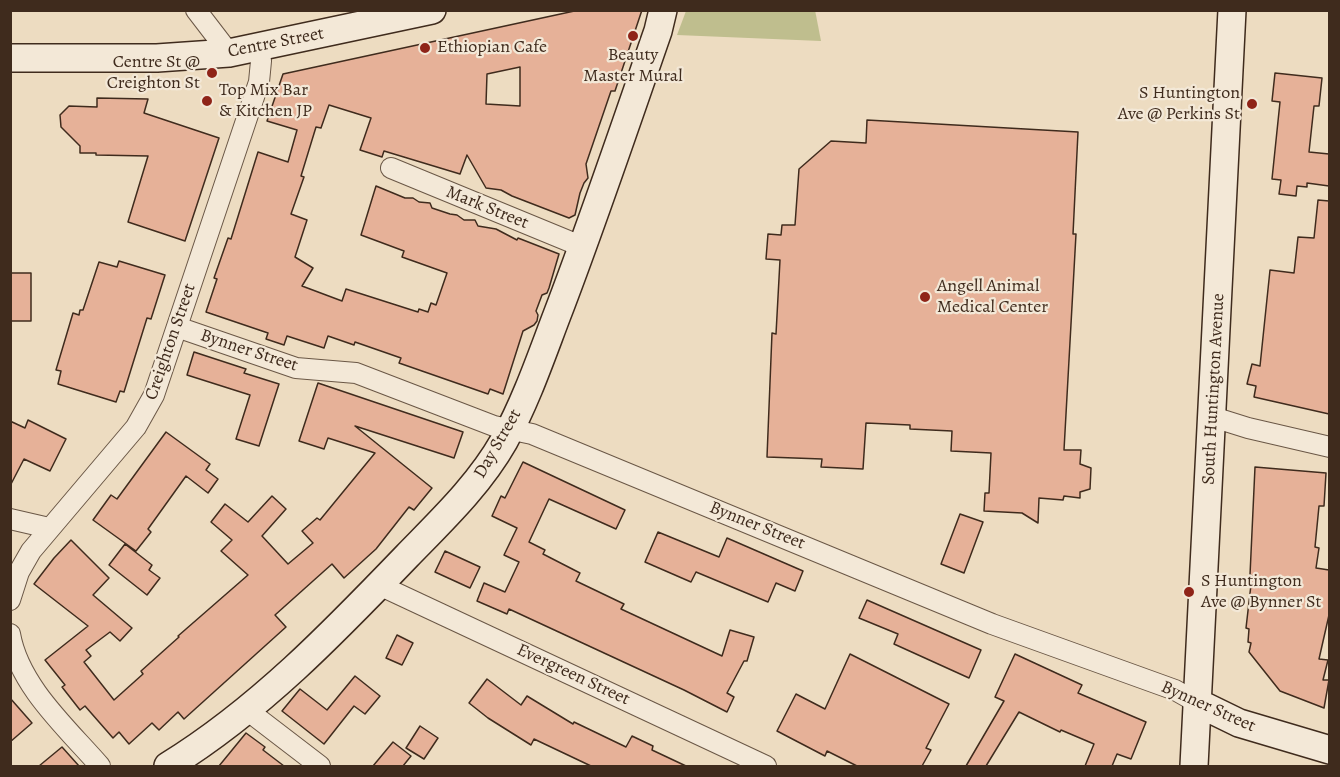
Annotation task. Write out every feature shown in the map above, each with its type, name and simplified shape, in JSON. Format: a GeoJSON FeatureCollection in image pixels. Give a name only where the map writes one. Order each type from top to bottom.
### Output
{"type":"FeatureCollection","features":[{"type":"Feature","properties":{"kind":"main road","name":"Centre Street"},"geometry":{"type":"LineString","coordinates":[[10,58],[165,58],[229,53],[432,10]]}},
{"type":"Feature","properties":{"kind":"main road","name":"Day Street"},"geometry":{"type":"LineString","coordinates":[[168,766],[206,742],[247,710],[315,648],[379,585],[471,488],[490,463],[510,428],[529,387],[583,247],[658,31],[663,10]]}},
{"type":"Feature","properties":{"kind":"main road","name":"South Huntington Avenue"},"geometry":{"type":"LineString","coordinates":[[1194,766],[1232,10]]}},
{"type":"Feature","properties":{"kind":"main road","name":"Bynner Street"},"geometry":{"type":"LineString","coordinates":[[1198,703],[1239,723],[1329,750]]}},
{"type":"Feature","properties":{"kind":"street"},"geometry":{"type":"LineString","coordinates":[[196,10],[229,53]]}},
{"type":"Feature","properties":{"kind":"street","name":"Creighton Street"},"geometry":{"type":"LineString","coordinates":[[10,600],[24,562],[49,528],[143,418],[161,379],[259,82],[261,61],[259,48]]}},
{"type":"Feature","properties":{"kind":"street","name":"Mark Street"},"geometry":{"type":"LineString","coordinates":[[392,168],[583,247]]}},
{"type":"Feature","properties":{"kind":"street","name":"Bynner Street"},"geometry":{"type":"LineString","coordinates":[[177,327],[296,368],[347,372],[365,376],[494,426],[532,434],[992,624],[1174,690],[1198,703]]}},
{"type":"Feature","properties":{"kind":"street"},"geometry":{"type":"LineString","coordinates":[[1213,417],[1329,447]]}},
{"type":"Feature","properties":{"kind":"street"},"geometry":{"type":"LineString","coordinates":[[10,519],[49,528]]}},
{"type":"Feature","properties":{"kind":"street","name":"Evergreen Street"},"geometry":{"type":"LineString","coordinates":[[379,585],[766,766]]}},
{"type":"Feature","properties":{"kind":"street"},"geometry":{"type":"LineString","coordinates":[[10,633],[17,661],[28,681],[100,766]]}},
{"type":"Feature","properties":{"kind":"street"},"geometry":{"type":"LineString","coordinates":[[247,710],[320,766]]}},
{"type":"Feature","properties":{"kind":"shaded area"},"geometry":{"type":"Polygon","coordinates":[[[815,10],[821,41],[677,35],[686,11],[815,10]]]}},
{"type":"Feature","properties":{"kind":"building"},"geometry":{"type":"Polygon","coordinates":[[[579,10],[642,10],[615,91],[611,91],[586,164],[588,178],[580,193],[575,215],[569,218],[501,190],[486,188],[467,155],[460,174],[384,151],[382,157],[360,150],[371,118],[329,105],[321,128],[316,127],[301,176],[304,177],[291,214],[307,220],[295,257],[313,268],[302,286],[342,301],[346,289],[418,312],[419,309],[428,312],[431,303],[436,305],[447,273],[402,257],[404,251],[361,235],[376,186],[405,198],[430,203],[432,208],[457,215],[464,220],[475,220],[478,226],[496,229],[517,240],[518,238],[559,254],[547,293],[542,295],[536,311],[537,321],[523,331],[503,394],[490,389],[488,394],[399,363],[401,358],[355,342],[354,345],[328,336],[324,348],[287,336],[284,345],[266,339],[268,333],[206,312],[217,279],[214,278],[228,238],[231,239],[258,152],[288,162],[297,130],[267,121],[283,74],[579,10]],[[520,67],[487,74],[486,104],[520,106],[520,67]]]}},
{"type":"Feature","properties":{"kind":"building"},"geometry":{"type":"Polygon","coordinates":[[[1275,73],[1322,78],[1319,106],[1314,106],[1309,152],[1329,154],[1329,186],[1307,183],[1307,187],[1297,186],[1296,196],[1279,194],[1281,180],[1272,179],[1280,102],[1272,101],[1275,73]]]}},
{"type":"Feature","properties":{"kind":"building"},"geometry":{"type":"Polygon","coordinates":[[[97,98],[148,99],[144,113],[219,138],[185,241],[128,222],[148,156],[80,153],[80,146],[61,127],[60,115],[69,106],[97,107],[97,98]]]}},
{"type":"Feature","properties":{"kind":"building","name":"Angell Animal Medical Center"},"geometry":{"type":"Polygon","coordinates":[[[867,120],[1078,132],[1073,234],[1076,234],[1064,450],[1081,450],[1080,464],[1091,468],[1090,489],[1080,492],[1080,498],[1064,496],[1063,500],[1039,498],[1038,523],[1022,513],[984,511],[985,493],[989,493],[991,453],[951,451],[952,431],[910,429],[910,425],[866,423],[863,469],[821,467],[822,459],[767,457],[772,333],[776,334],[780,260],[766,259],[768,234],[781,235],[782,225],[795,225],[799,169],[831,141],[866,143],[867,120]]]}},
{"type":"Feature","properties":{"kind":"building"},"geometry":{"type":"Polygon","coordinates":[[[1318,200],[1329,201],[1329,414],[1254,397],[1256,386],[1247,384],[1252,364],[1260,366],[1270,270],[1294,273],[1298,237],[1314,238],[1318,200]]]}},
{"type":"Feature","properties":{"kind":"building"},"geometry":{"type":"Polygon","coordinates":[[[119,261],[165,275],[151,319],[147,318],[124,392],[120,391],[116,402],[58,384],[61,371],[56,370],[73,313],[79,315],[80,310],[83,310],[99,262],[117,267],[119,261]]]}},
{"type":"Feature","properties":{"kind":"building"},"geometry":{"type":"Polygon","coordinates":[[[10,273],[31,273],[31,321],[10,321],[10,273]]]}},
{"type":"Feature","properties":{"kind":"building"},"geometry":{"type":"Polygon","coordinates":[[[194,352],[246,369],[244,373],[279,384],[259,446],[236,439],[250,395],[187,375],[194,352]]]}},
{"type":"Feature","properties":{"kind":"building"},"geometry":{"type":"Polygon","coordinates":[[[318,383],[463,432],[454,458],[355,426],[432,488],[414,510],[409,507],[376,549],[344,578],[332,564],[275,615],[286,627],[184,719],[178,712],[159,730],[152,723],[129,744],[119,732],[113,738],[85,706],[80,710],[62,687],[65,685],[45,660],[88,626],[34,584],[71,540],[109,578],[93,595],[132,628],[120,641],[110,632],[86,650],[91,656],[84,662],[114,700],[143,674],[141,671],[178,636],[248,575],[221,551],[232,540],[211,522],[225,504],[248,522],[272,496],[286,509],[262,536],[288,564],[313,543],[302,531],[317,518],[320,520],[375,453],[328,438],[324,449],[299,441],[318,383]]]}},
{"type":"Feature","properties":{"kind":"building"},"geometry":{"type":"Polygon","coordinates":[[[28,420],[66,439],[50,471],[24,459],[10,486],[10,421],[25,428],[28,420]]]}},
{"type":"Feature","properties":{"kind":"building"},"geometry":{"type":"Polygon","coordinates":[[[166,432],[210,464],[206,470],[218,479],[208,493],[186,476],[148,529],[151,532],[136,551],[93,520],[111,495],[117,499],[166,432]]]}},
{"type":"Feature","properties":{"kind":"building"},"geometry":{"type":"Polygon","coordinates":[[[523,462],[625,510],[616,529],[549,499],[529,542],[545,550],[543,554],[580,573],[576,581],[624,604],[621,609],[722,656],[730,630],[754,637],[747,661],[744,661],[727,693],[734,697],[727,712],[509,609],[507,614],[477,601],[484,583],[505,592],[519,562],[504,555],[517,528],[492,516],[501,496],[505,498],[523,462]]]}},
{"type":"Feature","properties":{"kind":"building"},"geometry":{"type":"Polygon","coordinates":[[[1255,467],[1326,473],[1324,506],[1319,506],[1315,547],[1319,548],[1316,568],[1329,570],[1329,615],[1319,659],[1328,660],[1323,680],[1329,680],[1324,708],[1280,691],[1249,652],[1251,643],[1248,642],[1249,629],[1246,628],[1252,576],[1250,575],[1255,467]]]}},
{"type":"Feature","properties":{"kind":"building"},"geometry":{"type":"Polygon","coordinates":[[[960,514],[983,522],[964,573],[941,564],[960,514]]]}},
{"type":"Feature","properties":{"kind":"building"},"geometry":{"type":"Polygon","coordinates":[[[658,532],[719,557],[727,538],[803,571],[795,591],[776,583],[768,602],[696,572],[691,582],[645,562],[658,532]]]}},
{"type":"Feature","properties":{"kind":"building"},"geometry":{"type":"Polygon","coordinates":[[[125,544],[152,565],[149,570],[160,578],[147,595],[109,565],[125,544]]]}},
{"type":"Feature","properties":{"kind":"building"},"geometry":{"type":"Polygon","coordinates":[[[445,551],[480,567],[470,588],[435,572],[445,551]]]}},
{"type":"Feature","properties":{"kind":"building"},"geometry":{"type":"Polygon","coordinates":[[[867,600],[981,650],[969,678],[894,644],[898,634],[859,618],[867,600]]]}},
{"type":"Feature","properties":{"kind":"building"},"geometry":{"type":"Polygon","coordinates":[[[397,635],[413,643],[402,665],[386,658],[397,635]]]}},
{"type":"Feature","properties":{"kind":"building"},"geometry":{"type":"Polygon","coordinates":[[[850,654],[949,704],[926,748],[931,750],[922,766],[857,766],[827,751],[825,756],[777,731],[796,694],[825,709],[850,654]]]}},
{"type":"Feature","properties":{"kind":"building"},"geometry":{"type":"Polygon","coordinates":[[[1015,654],[1082,685],[1078,693],[1146,722],[1131,759],[1117,754],[1112,766],[1085,766],[1094,744],[1061,730],[1060,732],[1019,712],[986,766],[966,766],[1004,701],[995,697],[1015,654]]]}},
{"type":"Feature","properties":{"kind":"building"},"geometry":{"type":"Polygon","coordinates":[[[355,676],[380,696],[365,714],[354,706],[324,744],[282,711],[300,689],[327,710],[355,676]]]}},
{"type":"Feature","properties":{"kind":"building"},"geometry":{"type":"Polygon","coordinates":[[[487,679],[521,705],[527,696],[573,724],[574,722],[626,747],[632,736],[653,746],[652,750],[686,766],[591,766],[534,739],[531,745],[469,703],[487,679]]]}},
{"type":"Feature","properties":{"kind":"building"},"geometry":{"type":"Polygon","coordinates":[[[10,698],[32,723],[10,742],[10,698]]]}},
{"type":"Feature","properties":{"kind":"building"},"geometry":{"type":"Polygon","coordinates":[[[420,726],[438,738],[424,759],[406,748],[420,726]]]}},
{"type":"Feature","properties":{"kind":"building"},"geometry":{"type":"Polygon","coordinates":[[[246,733],[265,747],[263,750],[284,766],[219,766],[246,733]]]}},
{"type":"Feature","properties":{"kind":"building"},"geometry":{"type":"Polygon","coordinates":[[[393,742],[411,756],[403,766],[373,766],[393,742]]]}},
{"type":"Feature","properties":{"kind":"building"},"geometry":{"type":"Polygon","coordinates":[[[62,747],[79,766],[39,766],[62,747]]]}},
{"type":"Feature","properties":{"kind":"place","name":"Beauty Master Mural"},"geometry":{"type":"Point","coordinates":[633,36]}},
{"type":"Feature","properties":{"kind":"place","name":"Ethiopian Cafe"},"geometry":{"type":"Point","coordinates":[425,48]}},
{"type":"Feature","properties":{"kind":"place","name":"Centre St @ Creighton St"},"geometry":{"type":"Point","coordinates":[212,73]}},
{"type":"Feature","properties":{"kind":"place","name":"Top Mix Bar & Kitchen JP"},"geometry":{"type":"Point","coordinates":[207,101]}},
{"type":"Feature","properties":{"kind":"place","name":"S Huntington Ave @ Perkins St"},"geometry":{"type":"Point","coordinates":[1252,104]}},
{"type":"Feature","properties":{"kind":"place","name":"Angell Animal Medical Center"},"geometry":{"type":"Point","coordinates":[925,297]}},
{"type":"Feature","properties":{"kind":"place","name":"S Huntington Ave @ Bynner St"},"geometry":{"type":"Point","coordinates":[1189,592]}}]}
